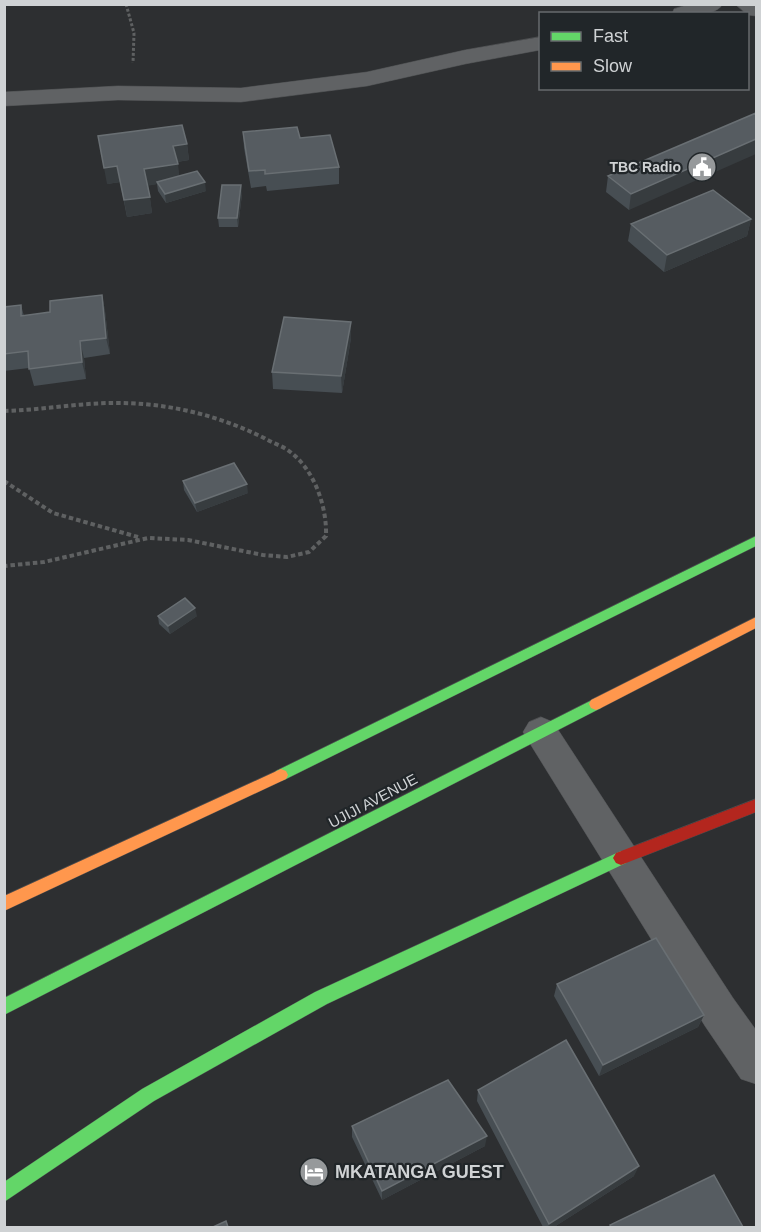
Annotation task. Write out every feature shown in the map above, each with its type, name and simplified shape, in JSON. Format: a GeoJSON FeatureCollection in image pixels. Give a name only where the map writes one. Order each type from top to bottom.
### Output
{"type":"FeatureCollection","features":[{"type":"Feature","properties":{"kind":"street"},"geometry":{"type":"LineString","coordinates":[[688,12],[713,4]]}},
{"type":"Feature","properties":{"kind":"street"},"geometry":{"type":"LineString","coordinates":[[745,4],[756,10]]}},
{"type":"Feature","properties":{"kind":"street"},"geometry":{"type":"LineString","coordinates":[[4,99],[118,93],[241,95],[367,79],[465,57],[539,44]]}},
{"type":"Feature","properties":{"kind":"street"},"geometry":{"type":"LineString","coordinates":[[4,904],[112,856],[371,733],[756,541]]}},
{"type":"Feature","properties":{"kind":"street","name":"UJIJI AVENUE"},"geometry":{"type":"LineString","coordinates":[[4,1007],[756,622]]}},
{"type":"Feature","properties":{"kind":"street"},"geometry":{"type":"LineString","coordinates":[[541,732],[719,1012],[756,1064]]}},
{"type":"Feature","properties":{"kind":"street"},"geometry":{"type":"LineString","coordinates":[[4,1192],[148,1095],[321,999],[622,857],[756,806]]}},
{"type":"Feature","properties":{"kind":"path"},"geometry":{"type":"LineString","coordinates":[[118,93],[132,68],[136,46],[134,28],[126,4]]}},
{"type":"Feature","properties":{"kind":"path"},"geometry":{"type":"LineString","coordinates":[[4,411],[99,403],[155,405],[201,414],[246,429],[290,452],[316,485],[328,520],[326,536],[310,552],[288,556],[261,554],[175,539],[138,537],[53,513],[4,481]]}},
{"type":"Feature","properties":{"kind":"path"},"geometry":{"type":"LineString","coordinates":[[4,566],[44,562],[138,537]]}},
{"type":"Feature","properties":{"kind":"building"},"geometry":{"type":"Polygon","coordinates":[[[756,113],[756,139],[631,194],[608,176],[756,113]]]}},
{"type":"Feature","properties":{"kind":"building"},"geometry":{"type":"Polygon","coordinates":[[[182,125],[187,144],[173,146],[178,164],[144,169],[150,197],[124,200],[117,166],[104,168],[98,136],[182,125]]]}},
{"type":"Feature","properties":{"kind":"building"},"geometry":{"type":"Polygon","coordinates":[[[297,127],[300,138],[330,135],[339,167],[265,174],[265,170],[249,171],[243,132],[297,127]]]}},
{"type":"Feature","properties":{"kind":"building"},"geometry":{"type":"Polygon","coordinates":[[[197,171],[205,182],[165,194],[157,182],[197,171]]]}},
{"type":"Feature","properties":{"kind":"building"},"geometry":{"type":"Polygon","coordinates":[[[222,185],[241,185],[237,218],[218,218],[222,185]]]}},
{"type":"Feature","properties":{"kind":"building"},"geometry":{"type":"Polygon","coordinates":[[[713,190],[751,219],[667,255],[631,224],[713,190]]]}},
{"type":"Feature","properties":{"kind":"building"},"geometry":{"type":"Polygon","coordinates":[[[102,295],[106,338],[80,341],[82,362],[29,369],[28,351],[4,354],[4,307],[21,305],[21,316],[50,312],[50,301],[102,295]]]}},
{"type":"Feature","properties":{"kind":"building"},"geometry":{"type":"Polygon","coordinates":[[[284,317],[351,322],[341,376],[272,372],[284,317]]]}},
{"type":"Feature","properties":{"kind":"building"},"geometry":{"type":"Polygon","coordinates":[[[234,463],[247,484],[195,503],[183,481],[234,463]]]}},
{"type":"Feature","properties":{"kind":"building"},"geometry":{"type":"Polygon","coordinates":[[[185,598],[195,608],[168,626],[158,616],[185,598]]]}},
{"type":"Feature","properties":{"kind":"building"},"geometry":{"type":"Polygon","coordinates":[[[656,938],[704,1015],[603,1065],[557,984],[656,938]]]}},
{"type":"Feature","properties":{"kind":"building"},"geometry":{"type":"Polygon","coordinates":[[[566,1040],[639,1166],[549,1224],[478,1090],[566,1040]]]}},
{"type":"Feature","properties":{"kind":"building"},"geometry":{"type":"Polygon","coordinates":[[[448,1080],[487,1136],[382,1191],[352,1126],[448,1080]]]}},
{"type":"Feature","properties":{"kind":"building"},"geometry":{"type":"Polygon","coordinates":[[[714,1175],[743,1227],[611,1227],[610,1225],[714,1175]]]}},
{"type":"Feature","properties":{"kind":"building"},"geometry":{"type":"Polygon","coordinates":[[[226,1221],[228,1227],[213,1227],[226,1221]]]}},
{"type":"Feature","properties":{"kind":"traffic: fast"},"geometry":{"type":"LineString","coordinates":[[281,775],[756,541]]}},
{"type":"Feature","properties":{"kind":"traffic: fast"},"geometry":{"type":"LineString","coordinates":[[4,1007],[596,704]]}},
{"type":"Feature","properties":{"kind":"traffic: fast"},"geometry":{"type":"LineString","coordinates":[[4,1193],[148,1095],[321,998],[621,858]]}},
{"type":"Feature","properties":{"kind":"traffic: slow"},"geometry":{"type":"LineString","coordinates":[[596,704],[756,622]]}},
{"type":"Feature","properties":{"kind":"traffic: slow"},"geometry":{"type":"LineString","coordinates":[[4,904],[281,775]]}},
{"type":"Feature","properties":{"kind":"traffic: jam"},"geometry":{"type":"LineString","coordinates":[[621,858],[756,806]]}},
{"type":"Feature","properties":{"kind":"place","name":"TBC Radio"},"geometry":{"type":"Point","coordinates":[702,167]}},
{"type":"Feature","properties":{"kind":"place","name":"MKATANGA GUEST"},"geometry":{"type":"Point","coordinates":[314,1172]}}]}
